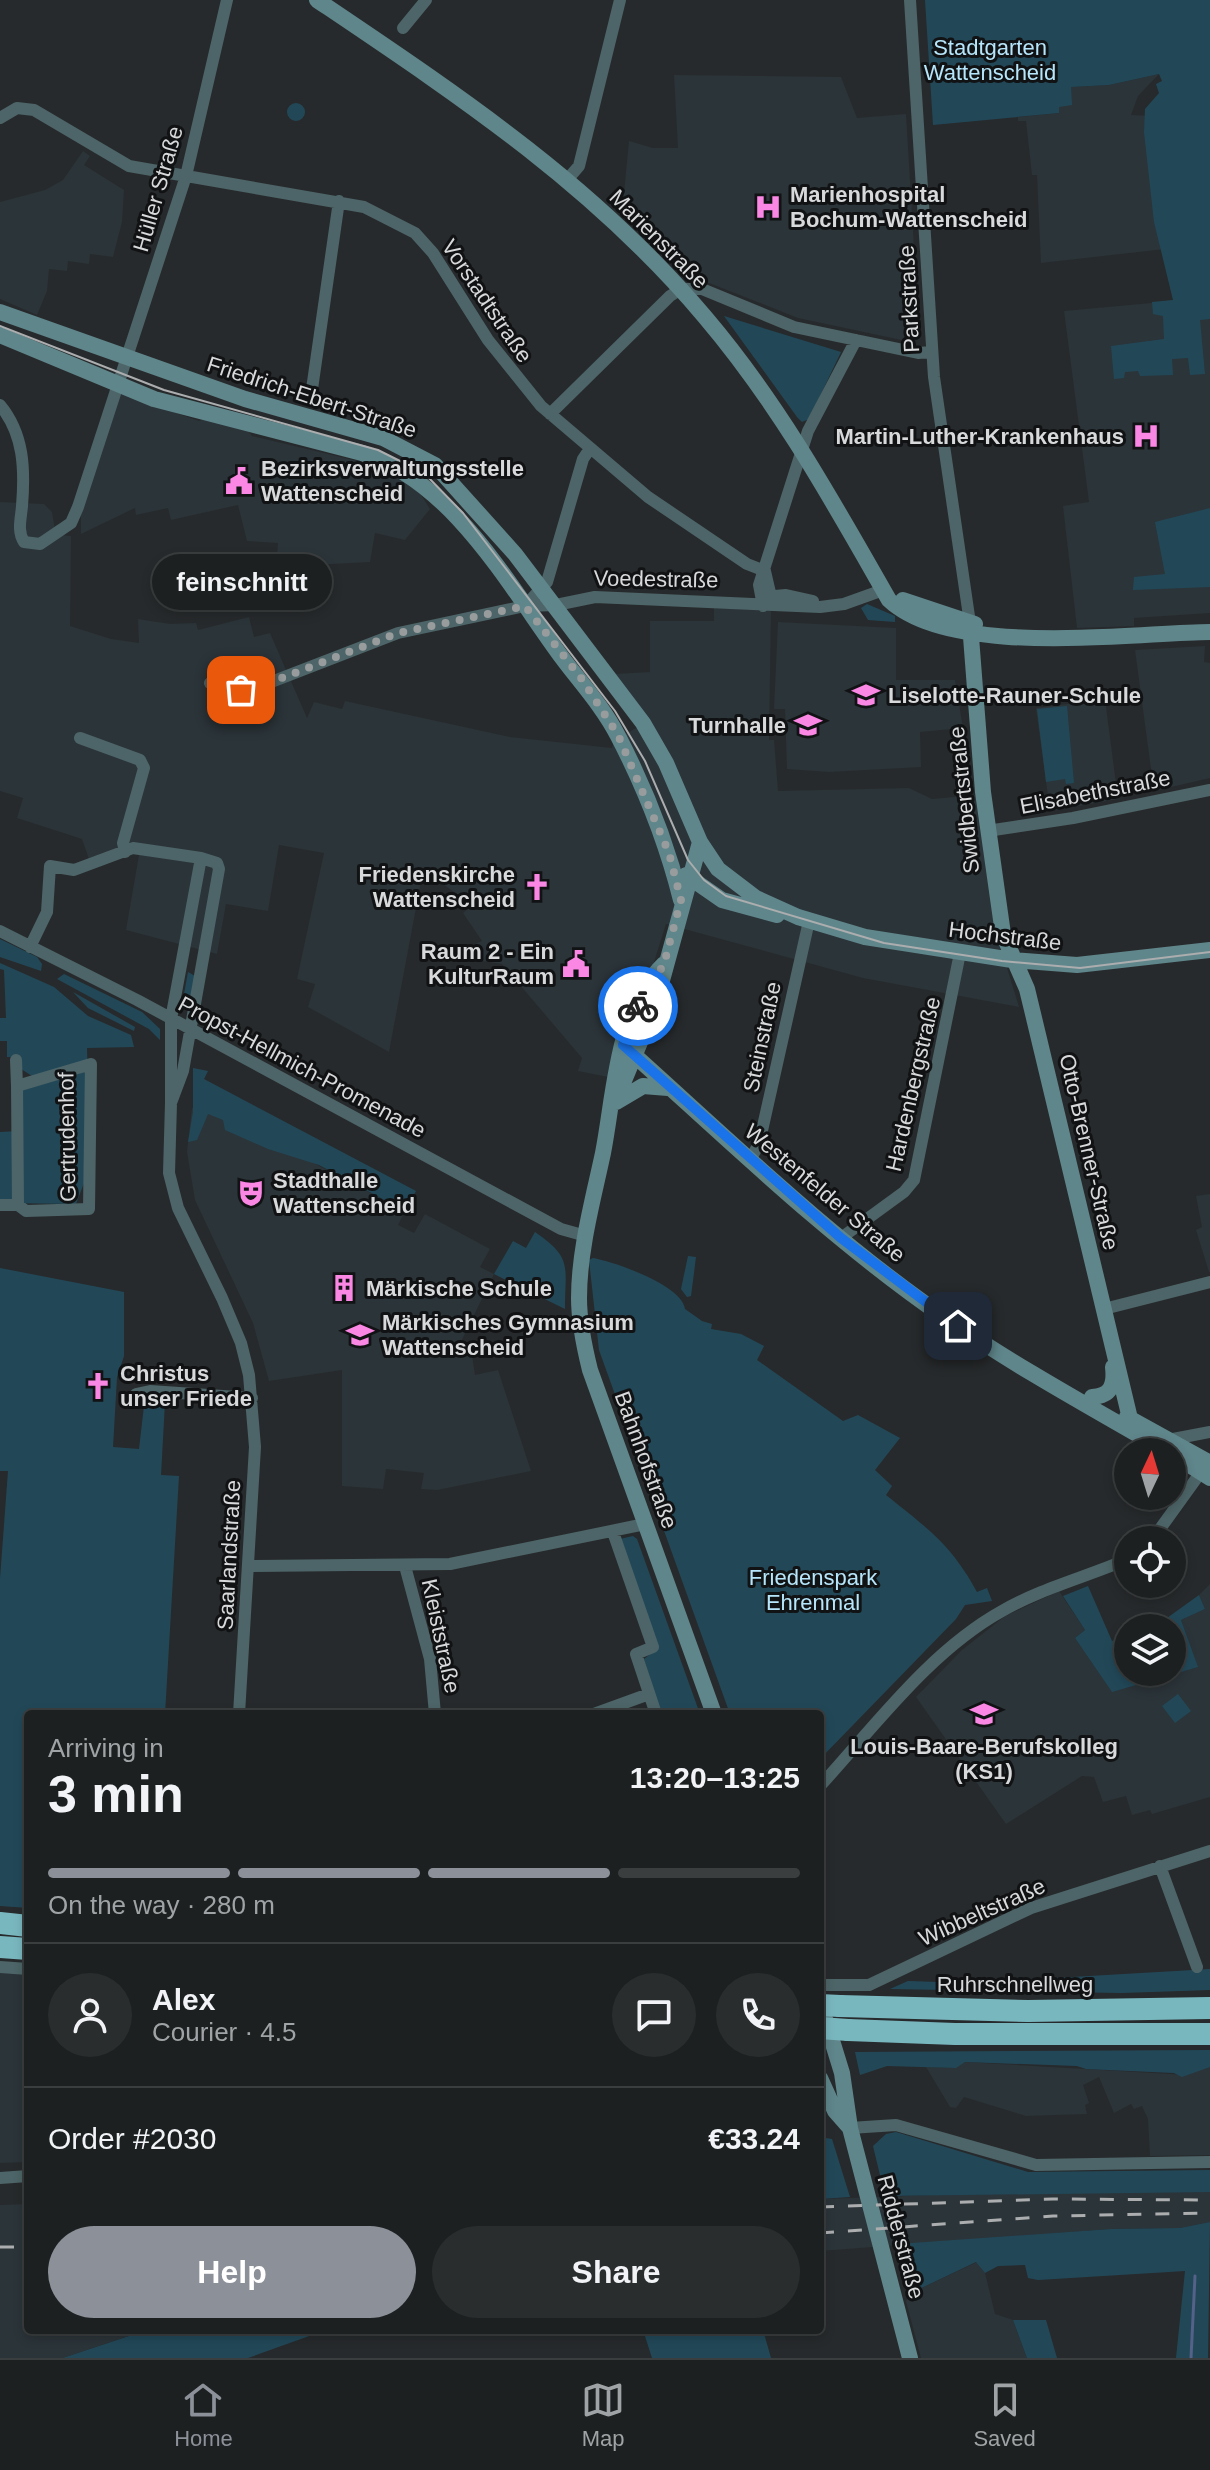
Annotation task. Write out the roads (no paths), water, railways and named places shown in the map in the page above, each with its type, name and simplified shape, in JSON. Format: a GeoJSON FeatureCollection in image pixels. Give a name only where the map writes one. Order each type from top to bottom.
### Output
{"type":"FeatureCollection","features":[{"type":"Feature","properties":{"kind":"highway"},"geometry":{"type":"LineString","coordinates":[[0,1923],[24,1926]]}},
{"type":"Feature","properties":{"kind":"highway"},"geometry":{"type":"LineString","coordinates":[[0,1947],[24,1949]]}},
{"type":"Feature","properties":{"kind":"highway","name":"Ruhrschnellweg"},"geometry":{"type":"LineString","coordinates":[[827,2005],[1028,2011],[1210,2008]]}},
{"type":"Feature","properties":{"kind":"highway"},"geometry":{"type":"LineString","coordinates":[[824,2028],[955,2034],[1210,2034]]}},
{"type":"Feature","properties":{"kind":"street","name":"Hüller Straße"},"geometry":{"type":"LineString","coordinates":[[0,405],[13,422],[21,441],[19,535],[24,542],[40,544],[71,523],[119,387],[186,176],[227,0]]}},
{"type":"Feature","properties":{"kind":"street","name":"Marienstraße"},"geometry":{"type":"LineString","coordinates":[[317,0],[491,118],[567,180],[681,289],[705,316],[802,448],[883,590]]}},
{"type":"Feature","properties":{"kind":"street"},"geometry":{"type":"LineString","coordinates":[[403,28],[426,0]]}},
{"type":"Feature","properties":{"kind":"street"},"geometry":{"type":"LineString","coordinates":[[567,180],[579,166],[620,0]]}},
{"type":"Feature","properties":{"kind":"street","name":"Parkstraße"},"geometry":{"type":"LineString","coordinates":[[910,0],[932,352],[970,628]]}},
{"type":"Feature","properties":{"kind":"street","name":"Vorstadtstraße"},"geometry":{"type":"LineString","coordinates":[[0,118],[17,108],[34,110],[129,166],[339,201],[376,211],[415,233],[433,253],[480,330],[518,382],[550,414],[589,450],[682,521],[747,564],[765,571]]}},
{"type":"Feature","properties":{"kind":"street"},"geometry":{"type":"LineString","coordinates":[[312,389],[339,201]]}},
{"type":"Feature","properties":{"kind":"street"},"geometry":{"type":"LineString","coordinates":[[550,414],[681,289],[702,289],[794,327],[932,352]]}},
{"type":"Feature","properties":{"kind":"street"},"geometry":{"type":"LineString","coordinates":[[705,316],[724,298]]}},
{"type":"Feature","properties":{"kind":"street","name":"Friedrich-Ebert-Straße"},"geometry":{"type":"LineString","coordinates":[[0,312],[127,360],[410,449],[435,465],[459,488],[556,605],[643,723],[666,763],[700,842]]}},
{"type":"Feature","properties":{"kind":"street","name":"Friedrich-Ebert-Straße"},"geometry":{"type":"LineString","coordinates":[[0,335],[119,387],[392,464],[416,479],[448,508],[525,606],[613,727],[669,853]]}},
{"type":"Feature","properties":{"kind":"street"},"geometry":{"type":"LineString","coordinates":[[764,600],[765,571],[802,448],[856,340]]}},
{"type":"Feature","properties":{"kind":"street"},"geometry":{"type":"LineString","coordinates":[[525,606],[547,582],[583,459],[589,450]]}},
{"type":"Feature","properties":{"kind":"street"},"geometry":{"type":"LineString","coordinates":[[883,590],[970,628]]}},
{"type":"Feature","properties":{"kind":"street"},"geometry":{"type":"LineString","coordinates":[[883,590],[897,608],[924,623],[1026,637],[1210,632]]}},
{"type":"Feature","properties":{"kind":"street","name":"Voedestraße"},"geometry":{"type":"LineString","coordinates":[[210,683],[220,689],[256,688],[398,633],[525,606],[609,597],[734,603],[764,600],[828,605],[844,604],[883,590]]}},
{"type":"Feature","properties":{"kind":"street"},"geometry":{"type":"LineString","coordinates":[[945,616],[957,609],[963,594]]}},
{"type":"Feature","properties":{"kind":"street","name":"Swidbertstraße"},"geometry":{"type":"LineString","coordinates":[[970,628],[987,831],[1003,934],[1012,960]]}},
{"type":"Feature","properties":{"kind":"street"},"geometry":{"type":"LineString","coordinates":[[80,738],[140,760],[144,768],[123,843],[125,852]]}},
{"type":"Feature","properties":{"kind":"street","name":"Elisabethstraße"},"geometry":{"type":"LineString","coordinates":[[987,831],[1098,814],[1210,790]]}},
{"type":"Feature","properties":{"kind":"street","name":"Bahnhofstraße"},"geometry":{"type":"LineString","coordinates":[[610,1119],[628,1050],[632,1017],[664,964],[700,842]]}},
{"type":"Feature","properties":{"kind":"street","name":"Hochstraße"},"geometry":{"type":"LineString","coordinates":[[700,842],[728,880],[756,898],[804,919]]}},
{"type":"Feature","properties":{"kind":"street"},"geometry":{"type":"LineString","coordinates":[[30,947],[47,912],[50,866],[74,870],[133,848],[201,858]]}},
{"type":"Feature","properties":{"kind":"street"},"geometry":{"type":"LineString","coordinates":[[669,853],[681,900]]}},
{"type":"Feature","properties":{"kind":"street","name":"Hochstraße"},"geometry":{"type":"LineString","coordinates":[[669,853],[691,879],[722,900],[884,941],[1012,960],[1077,965],[1210,950]]}},
{"type":"Feature","properties":{"kind":"street","name":"Saarlandstraße"},"geometry":{"type":"LineString","coordinates":[[171,1103],[183,1071],[219,869],[217,863],[201,858],[171,1019],[169,1173],[178,1208],[241,1343],[252,1398],[255,1447],[239,1710]]}},
{"type":"Feature","properties":{"kind":"street","name":"Steinstraße"},"geometry":{"type":"LineString","coordinates":[[750,1160],[759,1144],[804,919]]}},
{"type":"Feature","properties":{"kind":"street","name":"Propst-Hellmich-Promenade"},"geometry":{"type":"LineString","coordinates":[[0,931],[190,1029],[561,1229],[586,1236]]}},
{"type":"Feature","properties":{"kind":"street","name":"Hardenbergstraße"},"geometry":{"type":"LineString","coordinates":[[841,1238],[904,1192],[914,1180],[960,953]]}},
{"type":"Feature","properties":{"kind":"street","name":"Otto-Brenner-Straße"},"geometry":{"type":"LineString","coordinates":[[1012,960],[1030,1000],[1132,1425]]}},
{"type":"Feature","properties":{"kind":"street"},"geometry":{"type":"LineString","coordinates":[[183,961],[202,964]]}},
{"type":"Feature","properties":{"kind":"street","name":"Bahnhofstraße"},"geometry":{"type":"LineString","coordinates":[[628,1050],[586,1236],[579,1300],[582,1339],[713,1710]]}},
{"type":"Feature","properties":{"kind":"street","name":"Westenfelder Straße"},"geometry":{"type":"LineString","coordinates":[[628,1050],[841,1238],[943,1317],[1153,1438]]}},
{"type":"Feature","properties":{"kind":"street"},"geometry":{"type":"LineString","coordinates":[[16,1060],[18,1205]]}},
{"type":"Feature","properties":{"kind":"street","name":"Gertrudenhof"},"geometry":{"type":"LineString","coordinates":[[0,1205],[18,1205],[26,1211],[89,1209],[91,1064],[17,1086]]}},
{"type":"Feature","properties":{"kind":"street"},"geometry":{"type":"LineString","coordinates":[[616,1102],[627,1092],[643,1086],[668,1088]]}},
{"type":"Feature","properties":{"kind":"street"},"geometry":{"type":"LineString","coordinates":[[1104,1309],[1210,1282]]}},
{"type":"Feature","properties":{"kind":"street","name":"Otto-Brenner-Straße"},"geometry":{"type":"LineString","coordinates":[[1092,1397],[1106,1394],[1114,1384],[1115,1358]]}},
{"type":"Feature","properties":{"kind":"street","name":"Westenfelder Straße"},"geometry":{"type":"LineString","coordinates":[[1054,1383],[1069,1384],[1132,1425]]}},
{"type":"Feature","properties":{"kind":"street"},"geometry":{"type":"LineString","coordinates":[[136,1394],[150,1391],[252,1398]]}},
{"type":"Feature","properties":{"kind":"street"},"geometry":{"type":"LineString","coordinates":[[1186,1442],[1210,1432]]}},
{"type":"Feature","properties":{"kind":"street","name":"Westenfelder Straße"},"geometry":{"type":"LineString","coordinates":[[1186,1456],[1208,1467]]}},
{"type":"Feature","properties":{"kind":"street"},"geometry":{"type":"LineString","coordinates":[[1163,1526],[1208,1467]]}},
{"type":"Feature","properties":{"kind":"street"},"geometry":{"type":"LineString","coordinates":[[248,1566],[405,1566],[472,1560],[645,1524]]}},
{"type":"Feature","properties":{"kind":"street"},"geometry":{"type":"LineString","coordinates":[[613,1532],[653,1647],[636,1654],[655,1710]]}},
{"type":"Feature","properties":{"kind":"street"},"geometry":{"type":"LineString","coordinates":[[824,1782],[930,1668],[987,1620],[1040,1592],[1114,1564]]}},
{"type":"Feature","properties":{"kind":"street","name":"Kleiststraße"},"geometry":{"type":"LineString","coordinates":[[405,1566],[426,1639],[435,1710]]}},
{"type":"Feature","properties":{"kind":"street"},"geometry":{"type":"LineString","coordinates":[[605,1710],[649,1694]]}},
{"type":"Feature","properties":{"kind":"street","name":"Wibbeltstraße"},"geometry":{"type":"LineString","coordinates":[[824,1985],[869,1985],[1031,1908],[1210,1851]]}},
{"type":"Feature","properties":{"kind":"street"},"geometry":{"type":"LineString","coordinates":[[1160,1866],[1197,1967]]}},
{"type":"Feature","properties":{"kind":"street"},"geometry":{"type":"LineString","coordinates":[[0,1967],[24,1969]]}},
{"type":"Feature","properties":{"kind":"street"},"geometry":{"type":"LineString","coordinates":[[827,2005],[850,2128]]}},
{"type":"Feature","properties":{"kind":"street"},"geometry":{"type":"LineString","coordinates":[[824,2082],[842,2073]]}},
{"type":"Feature","properties":{"kind":"street"},"geometry":{"type":"LineString","coordinates":[[824,2089],[835,2111],[850,2128]]}},
{"type":"Feature","properties":{"kind":"street"},"geometry":{"type":"LineString","coordinates":[[850,2128],[896,2125],[1036,2165],[1210,2162]]}},
{"type":"Feature","properties":{"kind":"street","name":"Ridderstraße"},"geometry":{"type":"LineString","coordinates":[[850,2128],[910,2358]]}},
{"type":"Feature","properties":{"kind":"street"},"geometry":{"type":"LineString","coordinates":[[0,2178],[24,2176]]}},
{"type":"Feature","properties":{"kind":"waterway"},"geometry":{"type":"LineString","coordinates":[[1191,2358],[1195,2276]]}},
{"type":"Feature","properties":{"kind":"tram line"},"geometry":{"type":"LineString","coordinates":[[0,326],[164,390],[378,450],[424,473],[463,513],[615,711],[645,761],[688,860],[704,880],[726,896],[884,943],[1002,961],[1080,968],[1210,952]]}},
{"type":"Feature","properties":{"kind":"railway"},"geometry":{"type":"LineString","coordinates":[[824,2207],[1053,2199],[1210,2200]]}},
{"type":"Feature","properties":{"kind":"railway"},"geometry":{"type":"LineString","coordinates":[[824,2233],[1053,2216],[1210,2213]]}},
{"type":"Feature","properties":{"kind":"railway"},"geometry":{"type":"LineString","coordinates":[[0,2247],[24,2247]]}},
{"type":"Feature","properties":{"kind":"place","name":"Marienhospital Bochum-Wattenscheid"},"geometry":{"type":"Point","coordinates":[768,207]}},
{"type":"Feature","properties":{"kind":"place","name":"Martin-Luther-Krankenhaus"},"geometry":{"type":"Point","coordinates":[1146,436]}},
{"type":"Feature","properties":{"kind":"place","name":"Bezirksverwaltungsstelle Wattenscheid"},"geometry":{"type":"Point","coordinates":[239,481]}},
{"type":"Feature","properties":{"kind":"place","name":"feinschnitt"},"geometry":{"type":"Point","coordinates":[241,690]}},
{"type":"Feature","properties":{"kind":"place","name":"Liselotte-Rauner-Schule"},"geometry":{"type":"Point","coordinates":[866,695]}},
{"type":"Feature","properties":{"kind":"place","name":"Turnhalle"},"geometry":{"type":"Point","coordinates":[808,725]}},
{"type":"Feature","properties":{"kind":"place","name":"Friedenskirche Wattenscheid"},"geometry":{"type":"Point","coordinates":[537,887]}},
{"type":"Feature","properties":{"kind":"place","name":"Raum 2 - Ein KulturRaum"},"geometry":{"type":"Point","coordinates":[576,964]}},
{"type":"Feature","properties":{"kind":"place","name":"Stadthalle Wattenscheid"},"geometry":{"type":"Point","coordinates":[251,1193]}},
{"type":"Feature","properties":{"kind":"place","name":"Märkische Schule"},"geometry":{"type":"Point","coordinates":[344,1288]}},
{"type":"Feature","properties":{"kind":"place","name":"Märkisches Gymnasium Wattenscheid"},"geometry":{"type":"Point","coordinates":[360,1335]}},
{"type":"Feature","properties":{"kind":"place","name":"Christus unser Friede"},"geometry":{"type":"Point","coordinates":[98,1386]}},
{"type":"Feature","properties":{"kind":"place","name":"Louis-Baare-Berufskolleg (KS1)"},"geometry":{"type":"Point","coordinates":[984,1714]}},
{"type":"Feature","properties":{"kind":"park label","name":"Stadtgarten Wattenscheid"},"geometry":{"type":"Point","coordinates":[990,60]}},
{"type":"Feature","properties":{"kind":"park label","name":"Friedenspark Ehrenmal"},"geometry":{"type":"Point","coordinates":[813,1590]}}]}
